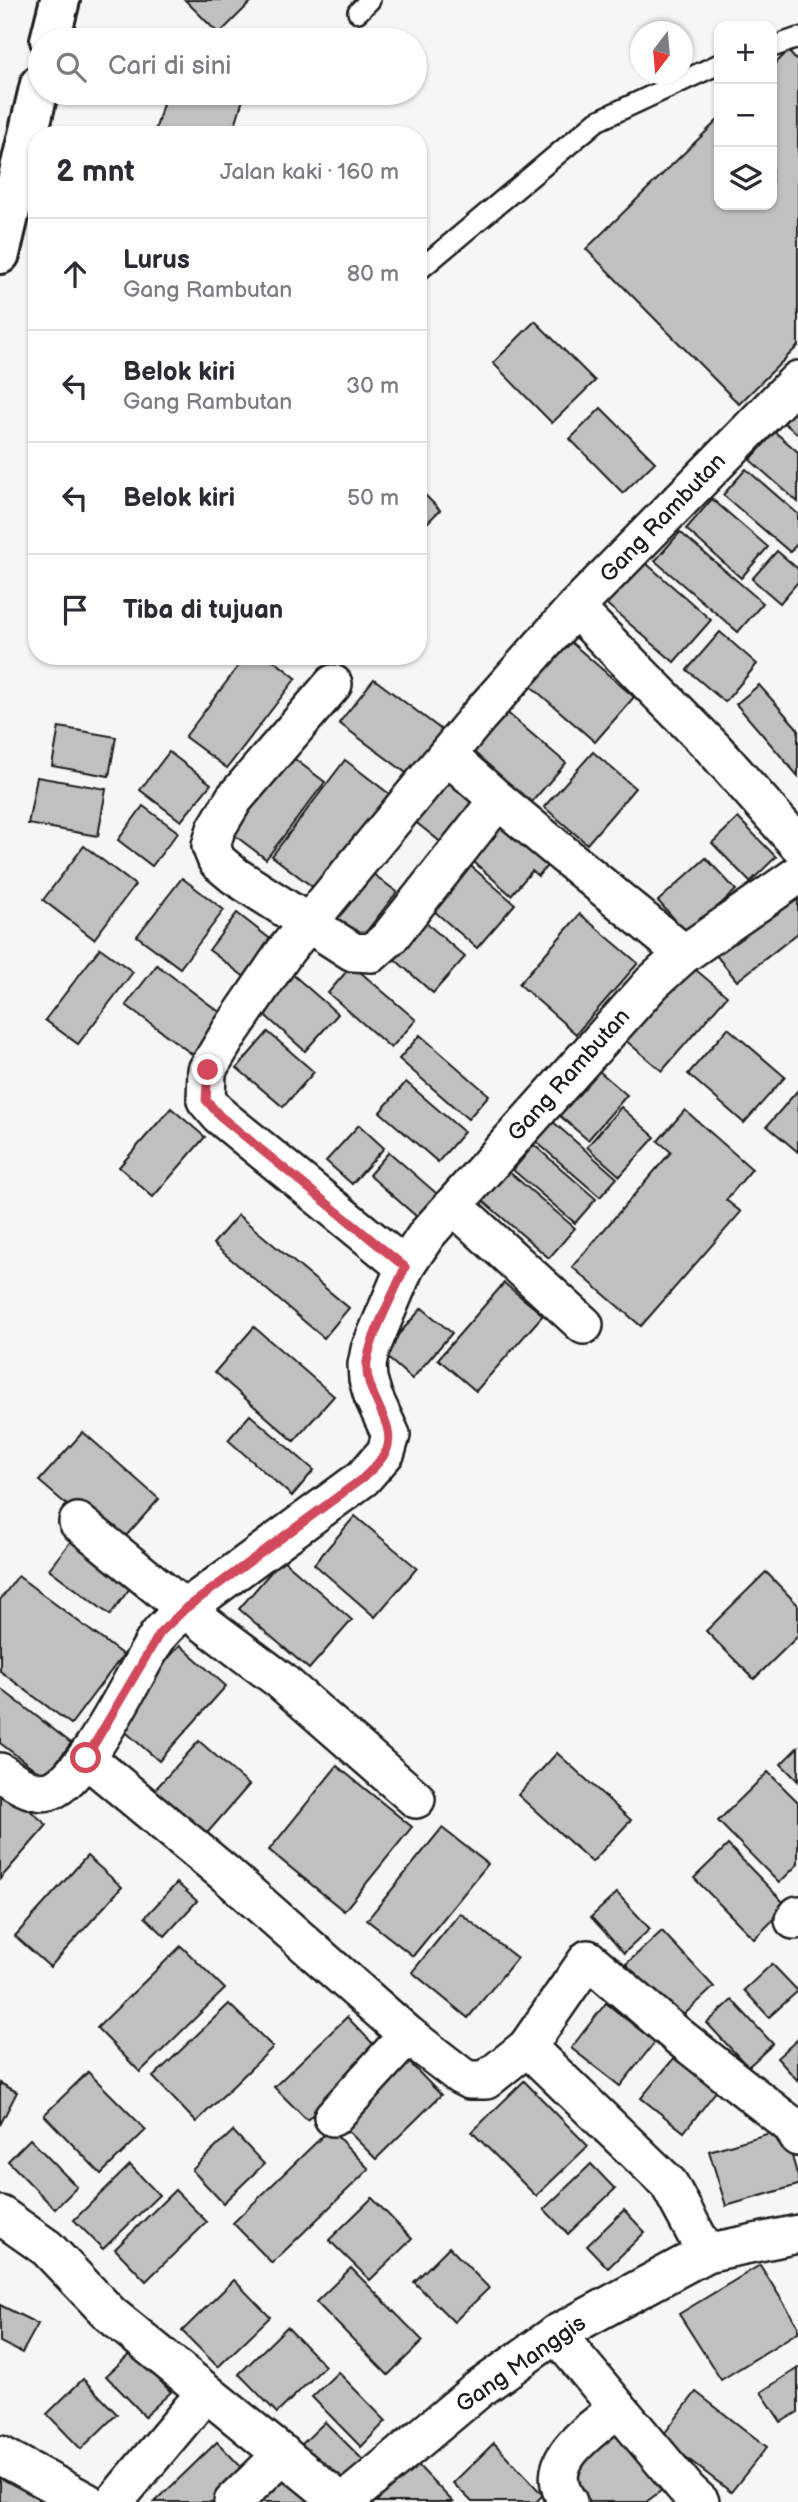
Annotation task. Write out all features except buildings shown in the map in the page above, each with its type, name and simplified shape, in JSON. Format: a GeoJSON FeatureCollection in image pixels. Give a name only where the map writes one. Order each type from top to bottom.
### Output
{"type":"FeatureCollection","features":[{"type":"Feature","properties":{"kind":"highway"},"geometry":{"type":"LineString","coordinates":[[53,28],[60,0]]}},
{"type":"Feature","properties":{"kind":"highway"},"geometry":{"type":"LineString","coordinates":[[30,126],[35,105]]}},
{"type":"Feature","properties":{"kind":"highway"},"geometry":{"type":"LineString","coordinates":[[0,254],[28,134]]}},
{"type":"Feature","properties":{"kind":"street","name":"Gang Rambutan"},"geometry":{"type":"LineString","coordinates":[[405,1267],[220,1116],[206,1100],[208,1070],[230,1032],[286,950],[446,755],[575,608],[798,380]]}},
{"type":"Feature","properties":{"kind":"street"},"geometry":{"type":"LineString","coordinates":[[575,608],[714,749],[798,844]]}},
{"type":"Feature","properties":{"kind":"street"},"geometry":{"type":"LineString","coordinates":[[333,684],[234,799],[216,829],[211,846],[217,861],[235,876],[353,952],[372,953],[388,937],[498,800]]}},
{"type":"Feature","properties":{"kind":"street"},"geometry":{"type":"LineString","coordinates":[[446,755],[684,954]]}},
{"type":"Feature","properties":{"kind":"street","name":"Gang Rambutan"},"geometry":{"type":"LineString","coordinates":[[0,1772],[20,1785],[46,1792],[61,1786],[86,1758],[160,1633],[185,1609],[363,1478],[386,1452],[391,1435],[373,1396],[367,1365],[370,1350],[405,1267],[427,1234],[652,983],[684,954],[798,875]]}},
{"type":"Feature","properties":{"kind":"street"},"geometry":{"type":"LineString","coordinates":[[453,1205],[584,1325]]}},
{"type":"Feature","properties":{"kind":"street"},"geometry":{"type":"LineString","coordinates":[[78,1522],[185,1609],[280,1680],[416,1799]]}},
{"type":"Feature","properties":{"kind":"street"},"geometry":{"type":"LineString","coordinates":[[86,1758],[227,1875],[408,2035],[461,2076],[480,2081],[491,2077],[527,2047],[588,1959],[678,2036],[792,2126],[798,2137]]}},
{"type":"Feature","properties":{"kind":"street"},"geometry":{"type":"LineString","coordinates":[[332,2117],[408,2035]]}},
{"type":"Feature","properties":{"kind":"street"},"geometry":{"type":"LineString","coordinates":[[527,2047],[669,2184],[706,2253]]}},
{"type":"Feature","properties":{"kind":"street"},"geometry":{"type":"LineString","coordinates":[[0,2215],[47,2248],[110,2314],[342,2502]]}},
{"type":"Feature","properties":{"kind":"street","name":"Gang Manggis"},"geometry":{"type":"LineString","coordinates":[[342,2502],[479,2389],[556,2334],[706,2253],[798,2234]]}},
{"type":"Feature","properties":{"kind":"street"},"geometry":{"type":"LineString","coordinates":[[556,2334],[617,2409],[700,2502]]}},
{"type":"Feature","properties":{"kind":"street"},"geometry":{"type":"LineString","coordinates":[[114,2502],[206,2392]]}},
{"type":"Feature","properties":{"kind":"street"},"geometry":{"type":"LineString","coordinates":[[568,2502],[560,2491],[557,2480],[559,2469],[576,2442],[617,2409]]}},
{"type":"Feature","properties":{"kind":"street"},"geometry":{"type":"LineString","coordinates":[[233,2502],[283,2454]]}},
{"type":"Feature","properties":{"kind":"street"},"geometry":{"type":"LineString","coordinates":[[0,2455],[64,2497]]}},
{"type":"Feature","properties":{"kind":"lane"},"geometry":{"type":"LineString","coordinates":[[777,45],[798,38]]}},
{"type":"Feature","properties":{"kind":"lane"},"geometry":{"type":"LineString","coordinates":[[427,263],[597,121],[714,66]]}},
{"type":"Feature","properties":{"kind":"route"},"geometry":{"type":"LineString","coordinates":[[86,1758],[160,1633],[185,1609],[363,1478],[386,1452],[391,1435],[373,1396],[367,1365],[370,1350],[405,1267],[220,1116],[206,1100],[208,1070]]}}]}
